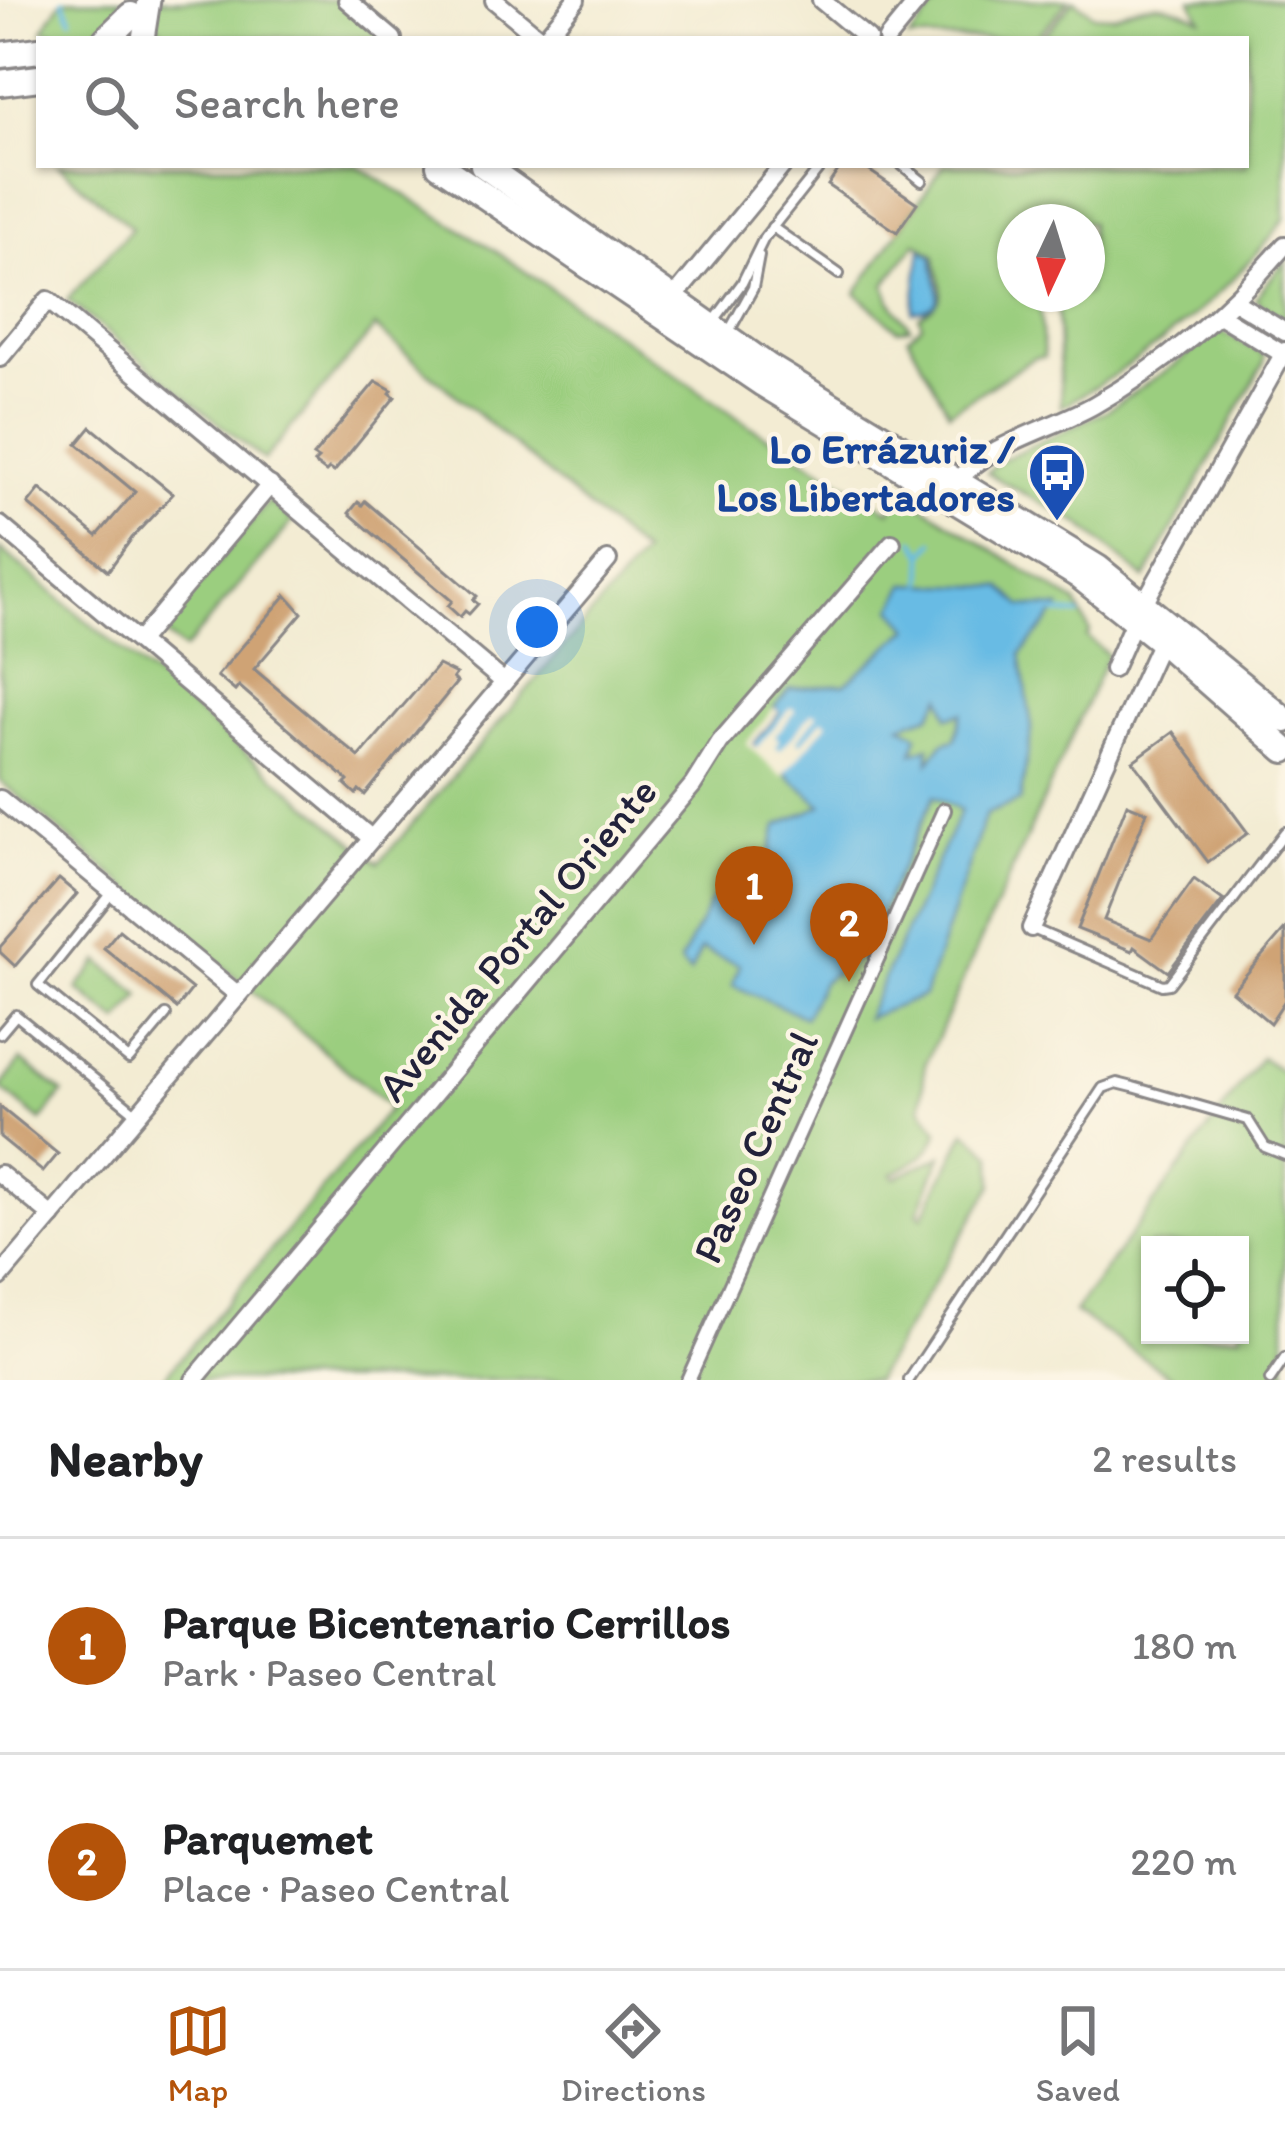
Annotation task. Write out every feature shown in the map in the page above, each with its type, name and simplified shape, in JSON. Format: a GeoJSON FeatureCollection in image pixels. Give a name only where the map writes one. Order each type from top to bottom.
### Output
{"type":"FeatureCollection","features":[{"type":"Feature","properties":{"kind":"main road"},"geometry":{"type":"LineString","coordinates":[[110,36],[136,14]]}},
{"type":"Feature","properties":{"kind":"main road"},"geometry":{"type":"LineString","coordinates":[[0,55],[36,50]]}},
{"type":"Feature","properties":{"kind":"main road"},"geometry":{"type":"LineString","coordinates":[[0,83],[36,78]]}},
{"type":"Feature","properties":{"kind":"main road"},"geometry":{"type":"LineString","coordinates":[[443,168],[734,365],[1139,611],[1161,641],[1285,749]]}},
{"type":"Feature","properties":{"kind":"main road"},"geometry":{"type":"LineString","coordinates":[[487,168],[717,332],[1057,539],[1139,611],[1285,720]]}},
{"type":"Feature","properties":{"kind":"street"},"geometry":{"type":"LineString","coordinates":[[347,0],[389,36]]}},
{"type":"Feature","properties":{"kind":"street"},"geometry":{"type":"LineString","coordinates":[[494,0],[539,36]]}},
{"type":"Feature","properties":{"kind":"street"},"geometry":{"type":"LineString","coordinates":[[546,36],[576,0]]}},
{"type":"Feature","properties":{"kind":"street"},"geometry":{"type":"LineString","coordinates":[[821,0],[864,36]]}},
{"type":"Feature","properties":{"kind":"street"},"geometry":{"type":"LineString","coordinates":[[889,36],[919,0]]}},
{"type":"Feature","properties":{"kind":"street"},"geometry":{"type":"LineString","coordinates":[[672,300],[781,168]]}},
{"type":"Feature","properties":{"kind":"street"},"geometry":{"type":"LineString","coordinates":[[958,481],[983,458],[1122,389],[1219,315],[1285,245]]}},
{"type":"Feature","properties":{"kind":"street"},"geometry":{"type":"LineString","coordinates":[[0,358],[48,300],[504,682]]}},
{"type":"Feature","properties":{"kind":"street"},"geometry":{"type":"LineString","coordinates":[[1234,301],[1285,332]]}},
{"type":"Feature","properties":{"kind":"street"},"geometry":{"type":"LineString","coordinates":[[1114,669],[1139,611],[1284,352],[1219,315]]}},
{"type":"Feature","properties":{"kind":"street"},"geometry":{"type":"LineString","coordinates":[[139,641],[271,485]]}},
{"type":"Feature","properties":{"kind":"street"},"geometry":{"type":"LineString","coordinates":[[0,525],[371,838]]}},
{"type":"Feature","properties":{"kind":"street","name":"Avenida Portal Oriente"},"geometry":{"type":"LineString","coordinates":[[194,1380],[693,784],[720,742],[892,543]]}},
{"type":"Feature","properties":{"kind":"street"},"geometry":{"type":"LineString","coordinates":[[0,1277],[608,560]]}},
{"type":"Feature","properties":{"kind":"street"},"geometry":{"type":"LineString","coordinates":[[1031,928],[1161,641]]}},
{"type":"Feature","properties":{"kind":"street"},"geometry":{"type":"LineString","coordinates":[[1,803],[237,994]]}},
{"type":"Feature","properties":{"kind":"street","name":"Paseo Central"},"geometry":{"type":"LineString","coordinates":[[688,1380],[944,811]]}},
{"type":"Feature","properties":{"kind":"street"},"geometry":{"type":"LineString","coordinates":[[0,1174],[52,1216]]}},
{"type":"Feature","properties":{"kind":"lane"},"geometry":{"type":"LineString","coordinates":[[717,332],[772,227],[820,168]]}},
{"type":"Feature","properties":{"kind":"lane"},"geometry":{"type":"LineString","coordinates":[[906,168],[922,181]]}},
{"type":"Feature","properties":{"kind":"lane"},"geometry":{"type":"LineString","coordinates":[[772,227],[838,274]]}},
{"type":"Feature","properties":{"kind":"lane"},"geometry":{"type":"LineString","coordinates":[[717,332],[753,288],[760,248]]}},
{"type":"Feature","properties":{"kind":"lane"},"geometry":{"type":"LineString","coordinates":[[1031,928],[1169,984],[1285,832]]}},
{"type":"Feature","properties":{"kind":"lane"},"geometry":{"type":"LineString","coordinates":[[113,892],[38,985],[129,1059],[166,1015]]}},
{"type":"Feature","properties":{"kind":"lane"},"geometry":{"type":"LineString","coordinates":[[0,1034],[16,1015],[136,1114]]}},
{"type":"Feature","properties":{"kind":"lane"},"geometry":{"type":"LineString","coordinates":[[909,1380],[1103,1088],[1117,1083],[1248,1120],[1265,1148],[1285,1156]]}},
{"type":"Feature","properties":{"kind":"lane"},"geometry":{"type":"LineString","coordinates":[[1270,1380],[1285,1358]]}},
{"type":"Feature","properties":{"kind":"green space"},"geometry":{"type":"Polygon","coordinates":[[[62,0],[122,0],[109,29],[66,36],[43,30],[62,0]]]}},
{"type":"Feature","properties":{"kind":"green space"},"geometry":{"type":"Polygon","coordinates":[[[157,0],[338,0],[381,36],[168,36],[151,21],[157,0]]]}},
{"type":"Feature","properties":{"kind":"green space"},"geometry":{"type":"Polygon","coordinates":[[[941,0],[1069,0],[1038,36],[911,36],[941,0]]]}},
{"type":"Feature","properties":{"kind":"green space"},"geometry":{"type":"Polygon","coordinates":[[[1074,0],[1094,15],[1113,16],[1157,5],[1201,18],[1191,0],[1285,0],[1285,219],[1183,325],[1061,407],[1058,312],[1105,312],[1105,204],[997,204],[997,312],[1040,312],[1044,357],[1034,358],[949,412],[908,337],[922,325],[919,317],[941,296],[935,255],[916,243],[885,284],[890,300],[910,327],[898,330],[856,293],[942,168],[1249,168],[1249,36],[1044,36],[1074,0]]]}},
{"type":"Feature","properties":{"kind":"green space"},"geometry":{"type":"Polygon","coordinates":[[[62,168],[361,168],[497,252],[750,426],[890,511],[903,493],[1076,603],[1090,632],[1087,637],[1108,655],[925,1065],[921,1107],[938,1131],[935,1139],[921,1157],[892,1174],[895,1178],[941,1156],[918,1213],[923,1216],[966,1131],[992,1155],[993,1185],[875,1380],[162,1380],[391,1107],[0,781],[0,549],[379,863],[643,554],[375,327],[264,460],[67,300],[132,228],[62,168]]]}},
{"type":"Feature","properties":{"kind":"green space"},"geometry":{"type":"Polygon","coordinates":[[[1285,260],[1285,320],[1255,299],[1285,260]]]}},
{"type":"Feature","properties":{"kind":"green space"},"geometry":{"type":"Polygon","coordinates":[[[1218,330],[1260,352],[1263,364],[1145,579],[1080,524],[987,473],[997,462],[1106,411],[1218,330]]]}},
{"type":"Feature","properties":{"kind":"green space"},"geometry":{"type":"Polygon","coordinates":[[[269,501],[293,521],[184,650],[160,630],[269,501]]]}},
{"type":"Feature","properties":{"kind":"green space"},"geometry":{"type":"Polygon","coordinates":[[[99,961],[141,995],[119,1022],[77,989],[99,961]]]}},
{"type":"Feature","properties":{"kind":"green space"},"geometry":{"type":"Polygon","coordinates":[[[1261,1057],[1285,1074],[1285,1380],[1177,1380],[1074,1312],[1261,1057]]]}},
{"type":"Feature","properties":{"kind":"green space"},"geometry":{"type":"Polygon","coordinates":[[[21,1060],[63,1093],[41,1121],[0,1088],[21,1060]]]}},
{"type":"Feature","properties":{"kind":"water"},"geometry":{"type":"Polygon","coordinates":[[[921,249],[933,257],[938,299],[913,312],[921,249]]]}},
{"type":"Feature","properties":{"kind":"water"},"geometry":{"type":"Polygon","coordinates":[[[906,584],[1002,587],[1022,606],[1060,608],[1021,654],[1032,728],[1020,801],[986,814],[924,996],[866,1018],[961,810],[934,796],[861,955],[822,982],[805,1017],[732,985],[740,965],[701,949],[690,973],[680,962],[712,899],[767,867],[777,826],[822,805],[752,745],[779,713],[774,708],[789,689],[845,684],[910,628],[893,609],[906,584]],[[942,696],[930,715],[901,725],[918,735],[913,753],[929,747],[929,762],[943,743],[955,739],[962,713],[948,717],[942,696]]]}},
{"type":"Feature","properties":{"kind":"pier"},"geometry":{"type":"Polygon","coordinates":[[[791,707],[796,711],[775,736],[780,750],[813,712],[818,715],[797,740],[800,744],[823,719],[828,723],[782,777],[746,744],[774,708],[779,712],[752,744],[756,748],[791,707]]]}},
{"type":"Feature","properties":{"kind":"building"},"geometry":{"type":"Polygon","coordinates":[[[840,168],[865,168],[917,203],[897,232],[828,185],[840,168]]]}},
{"type":"Feature","properties":{"kind":"building"},"geometry":{"type":"Polygon","coordinates":[[[376,381],[395,397],[334,472],[326,472],[314,463],[318,459],[313,456],[376,381]]]}},
{"type":"Feature","properties":{"kind":"building"},"geometry":{"type":"Polygon","coordinates":[[[91,427],[173,494],[108,571],[28,504],[40,489],[97,536],[135,492],[77,444],[91,427]]]}},
{"type":"Feature","properties":{"kind":"building"},"geometry":{"type":"Polygon","coordinates":[[[365,501],[477,596],[473,600],[478,604],[469,614],[465,611],[460,617],[448,606],[452,601],[349,513],[365,501]]]}},
{"type":"Feature","properties":{"kind":"building"},"geometry":{"type":"Polygon","coordinates":[[[286,595],[302,613],[254,669],[359,757],[438,665],[456,674],[457,682],[365,795],[359,790],[356,794],[343,776],[239,686],[235,691],[217,676],[286,595]]]}},
{"type":"Feature","properties":{"kind":"building"},"geometry":{"type":"Polygon","coordinates":[[[1173,732],[1248,833],[1208,862],[1133,761],[1173,732]]]}},
{"type":"Feature","properties":{"kind":"building"},"geometry":{"type":"Polygon","coordinates":[[[1127,804],[1147,812],[1104,920],[1151,939],[1194,879],[1223,900],[1168,972],[1134,947],[1132,951],[1077,929],[1127,804]]]}},
{"type":"Feature","properties":{"kind":"building"},"geometry":{"type":"Polygon","coordinates":[[[59,879],[77,894],[15,966],[0,947],[59,879]]]}},
{"type":"Feature","properties":{"kind":"building"},"geometry":{"type":"Polygon","coordinates":[[[1285,929],[1285,1000],[1270,1023],[1232,991],[1285,929]]]}},
{"type":"Feature","properties":{"kind":"building"},"geometry":{"type":"Polygon","coordinates":[[[119,930],[192,989],[177,1008],[104,948],[119,930]]]}},
{"type":"Feature","properties":{"kind":"building"},"geometry":{"type":"Polygon","coordinates":[[[0,1107],[58,1154],[43,1172],[0,1137],[0,1107]]]}},
{"type":"Feature","properties":{"kind":"waterway"},"geometry":{"type":"LineString","coordinates":[[63,0],[71,18]]}},
{"type":"Feature","properties":{"kind":"waterway"},"geometry":{"type":"LineString","coordinates":[[915,540],[924,554],[923,584]]}},
{"type":"Feature","properties":{"kind":"waterway"},"geometry":{"type":"LineString","coordinates":[[924,554],[934,542]]}},
{"type":"Feature","properties":{"kind":"waterway"},"geometry":{"type":"LineString","coordinates":[[1056,613],[1079,615]]}},
{"type":"Feature","properties":{"kind":"place","name":"Lo Errázuriz / Los Libertadores"},"geometry":{"type":"Point","coordinates":[1057,523]}},
{"type":"Feature","properties":{"kind":"place","name":"Parque Bicentenario Cerrillos"},"geometry":{"type":"Point","coordinates":[754,945]}},
{"type":"Feature","properties":{"kind":"place","name":"Parquemet"},"geometry":{"type":"Point","coordinates":[849,982]}}]}
